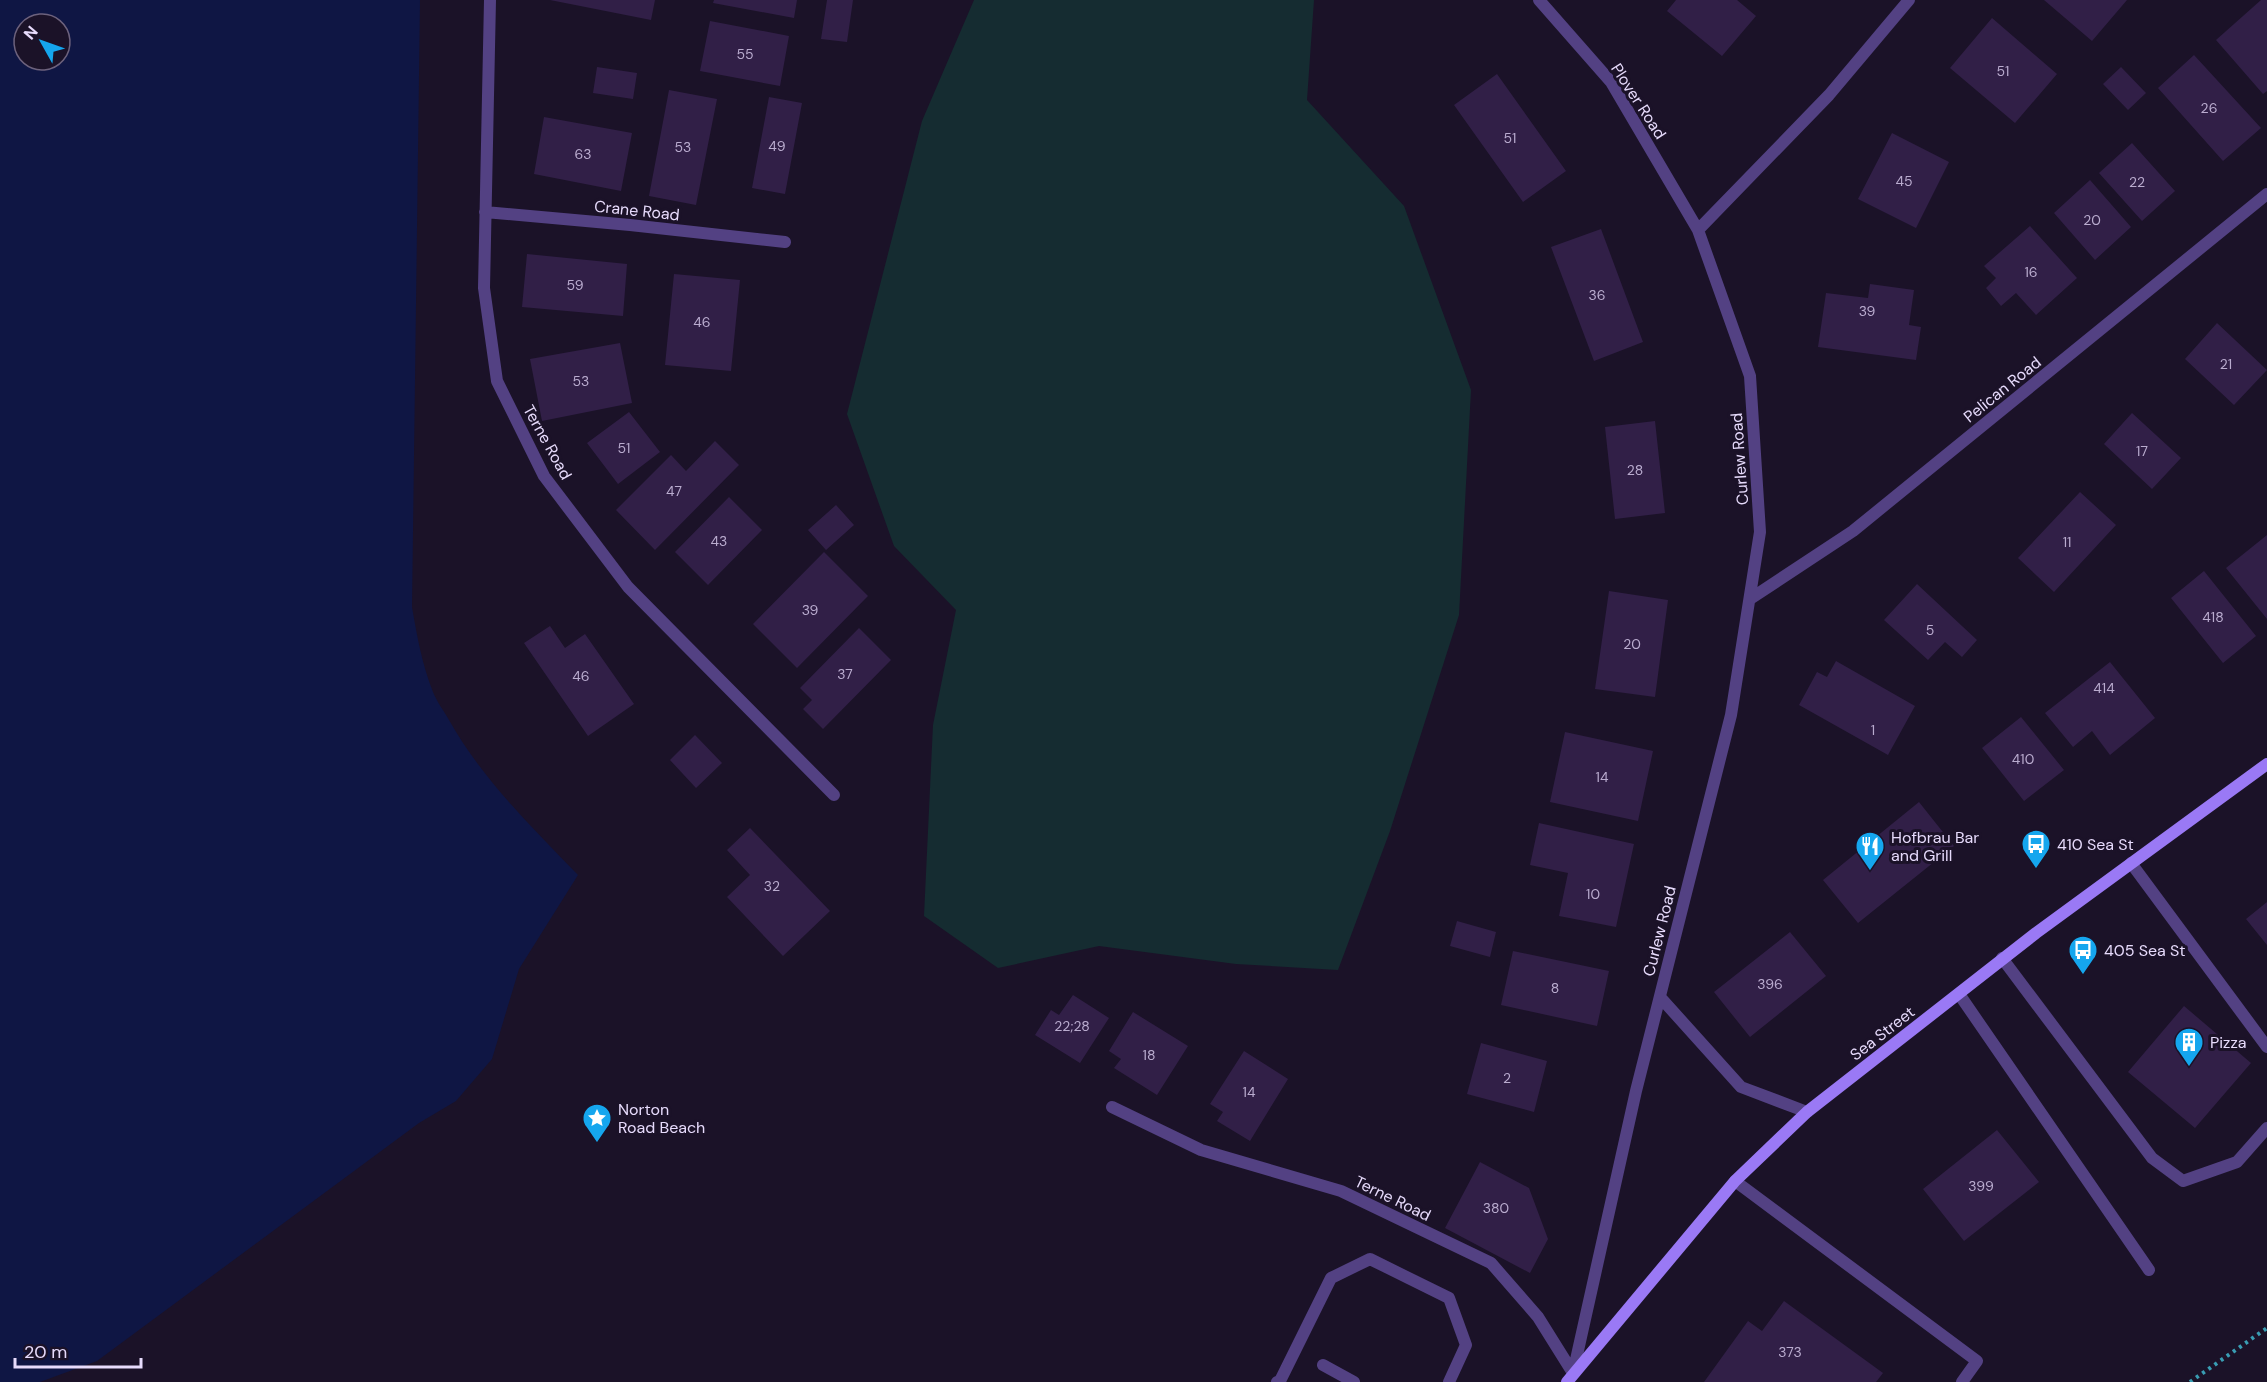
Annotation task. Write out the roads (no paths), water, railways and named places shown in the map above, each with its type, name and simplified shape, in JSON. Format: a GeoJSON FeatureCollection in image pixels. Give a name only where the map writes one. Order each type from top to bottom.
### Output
{"type":"FeatureCollection","features":[{"type":"Feature","properties":{"kind":"main road","name":"Sea Street"},"geometry":{"type":"LineString","coordinates":[[1570,1378],[1736,1181],[1807,1113],[2002,958],[2267,764]]}},
{"type":"Feature","properties":{"kind":"street","name":"Terne Road"},"geometry":{"type":"LineString","coordinates":[[490,0],[484,288],[497,381],[544,476],[628,586],[834,795]]}},
{"type":"Feature","properties":{"kind":"street","name":"Plover Road"},"geometry":{"type":"LineString","coordinates":[[1539,0],[1611,82],[1698,230]]}},
{"type":"Feature","properties":{"kind":"street"},"geometry":{"type":"LineString","coordinates":[[1698,230],[1829,95],[1909,0]]}},
{"type":"Feature","properties":{"kind":"street","name":"Pelican Road"},"geometry":{"type":"LineString","coordinates":[[1750,598],[1853,531],[2267,194]]}},
{"type":"Feature","properties":{"kind":"street","name":"Crane Road"},"geometry":{"type":"LineString","coordinates":[[485,212],[785,242]]}},
{"type":"Feature","properties":{"kind":"street","name":"Curlew Road"},"geometry":{"type":"LineString","coordinates":[[1570,1378],[1636,1091],[1731,715],[1760,532],[1750,376],[1698,230]]}},
{"type":"Feature","properties":{"kind":"street"},"geometry":{"type":"LineString","coordinates":[[2131,863],[2267,1047]]}},
{"type":"Feature","properties":{"kind":"street"},"geometry":{"type":"LineString","coordinates":[[2002,958],[2152,1158],[2183,1181],[2237,1162],[2267,1128]]}},
{"type":"Feature","properties":{"kind":"street"},"geometry":{"type":"LineString","coordinates":[[1959,994],[2149,1270]]}},
{"type":"Feature","properties":{"kind":"street","name":"Curlew Road"},"geometry":{"type":"LineString","coordinates":[[1660,997],[1741,1087],[1807,1113]]}},
{"type":"Feature","properties":{"kind":"street","name":"Terne Road"},"geometry":{"type":"LineString","coordinates":[[1112,1107],[1201,1150],[1341,1191],[1491,1263],[1538,1317],[1570,1378]]}},
{"type":"Feature","properties":{"kind":"street"},"geometry":{"type":"LineString","coordinates":[[1736,1181],[1977,1361],[1962,1382]]}},
{"type":"Feature","properties":{"kind":"street"},"geometry":{"type":"LineString","coordinates":[[1276,1382],[1280,1381],[1331,1278],[1370,1259],[1449,1298],[1466,1345],[1449,1382]]}},
{"type":"Feature","properties":{"kind":"street"},"geometry":{"type":"LineString","coordinates":[[1323,1365],[1354,1382]]}},
{"type":"Feature","properties":{"kind":"place","name":"410 Sea St"},"geometry":{"type":"Point","coordinates":[2036,870]}},
{"type":"Feature","properties":{"kind":"place","name":"Hofbrau Bar and Grill"},"geometry":{"type":"Point","coordinates":[1870,872]}},
{"type":"Feature","properties":{"kind":"place","name":"405 Sea St"},"geometry":{"type":"Point","coordinates":[2083,976]}},
{"type":"Feature","properties":{"kind":"place","name":"Pizza"},"geometry":{"type":"Point","coordinates":[2189,1068]}},
{"type":"Feature","properties":{"kind":"place","name":"Norton Road Beach"},"geometry":{"type":"Point","coordinates":[597,1144]}}]}
